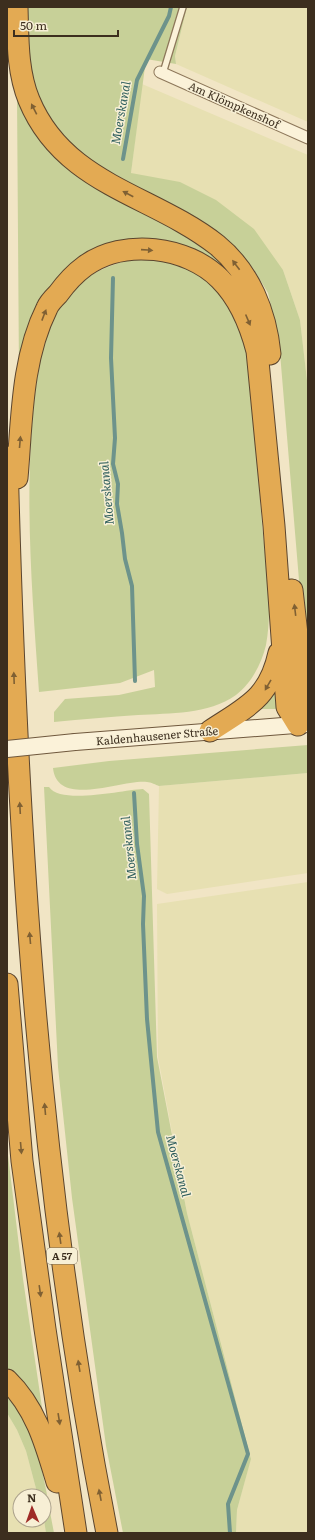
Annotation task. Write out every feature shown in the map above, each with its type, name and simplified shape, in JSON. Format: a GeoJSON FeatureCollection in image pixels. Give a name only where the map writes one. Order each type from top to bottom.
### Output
{"type":"FeatureCollection","features":[{"type":"Feature","properties":{"kind":"highway"},"geometry":{"type":"LineString","coordinates":[[16,7],[18,50],[22,75],[29,99],[41,122],[59,148],[86,171],[161,211],[217,246],[232,260],[249,283],[260,304],[266,326],[284,522],[304,656],[305,705],[303,724]]}},
{"type":"Feature","properties":{"kind":"highway"},"geometry":{"type":"LineString","coordinates":[[10,564],[26,374],[35,339],[47,307],[67,281],[86,265],[108,254],[135,249],[164,251],[186,257],[219,278],[234,295],[244,312],[252,332],[259,367],[274,526],[287,707],[303,724]]}},
{"type":"Feature","properties":{"kind":"highway","name":"A 57"},"geometry":{"type":"LineString","coordinates":[[7,456],[22,851],[50,1165],[73,1332],[97,1480],[108,1533]]}},
{"type":"Feature","properties":{"kind":"highway"},"geometry":{"type":"LineString","coordinates":[[210,731],[242,710],[262,694],[274,673],[282,634]]}},
{"type":"Feature","properties":{"kind":"highway","name":"A 57"},"geometry":{"type":"LineString","coordinates":[[7,984],[22,1161],[45,1328],[76,1533]]}},
{"type":"Feature","properties":{"kind":"highway"},"geometry":{"type":"LineString","coordinates":[[7,1380],[28,1406],[39,1427],[72,1533]]}},
{"type":"Feature","properties":{"kind":"main road","name":"Kaldenhausener Straße"},"geometry":{"type":"LineString","coordinates":[[7,749],[75,742],[303,724]]}},
{"type":"Feature","properties":{"kind":"street","name":"Am Klömpkenshof"},"geometry":{"type":"LineString","coordinates":[[162,73],[308,138]]}},
{"type":"Feature","properties":{"kind":"lane"},"geometry":{"type":"LineString","coordinates":[[162,73],[183,7]]}},
{"type":"Feature","properties":{"kind":"shaded area"},"geometry":{"type":"Polygon","coordinates":[[[187,7],[308,7],[308,122],[176,64],[175,56],[187,7]]]}},
{"type":"Feature","properties":{"kind":"shaded area"},"geometry":{"type":"Polygon","coordinates":[[[142,84],[308,155],[308,389],[300,320],[283,270],[131,173],[142,84]]]}},
{"type":"Feature","properties":{"kind":"shaded area"},"geometry":{"type":"Polygon","coordinates":[[[308,773],[308,873],[167,894],[157,889],[159,786],[308,773]]]}},
{"type":"Feature","properties":{"kind":"shaded area"},"geometry":{"type":"Polygon","coordinates":[[[308,882],[308,1533],[236,1533],[237,1510],[251,1458],[187,1213],[158,1057],[157,904],[308,882]]]}},
{"type":"Feature","properties":{"kind":"shaded area"},"geometry":{"type":"Polygon","coordinates":[[[7,1413],[17,1430],[26,1451],[36,1488],[12,1488],[12,1528],[45,1528],[46,1533],[7,1533],[7,1413]]]}},
{"type":"Feature","properties":{"kind":"green space"},"geometry":{"type":"Polygon","coordinates":[[[27,7],[187,7],[175,56],[176,64],[146,59],[131,173],[180,182],[216,200],[254,229],[283,270],[300,320],[308,389],[308,639],[301,604],[279,341],[268,293],[253,268],[230,242],[203,222],[91,162],[55,128],[43,108],[34,87],[30,65],[27,7]]]}},
{"type":"Feature","properties":{"kind":"green space"},"geometry":{"type":"Polygon","coordinates":[[[17,96],[31,120],[195,237],[219,256],[250,297],[191,254],[75,266],[19,376],[17,96]]]}},
{"type":"Feature","properties":{"kind":"green space"},"geometry":{"type":"Polygon","coordinates":[[[137,258],[151,259],[188,269],[209,282],[218,292],[229,309],[238,327],[247,352],[255,426],[262,528],[268,578],[269,612],[266,645],[259,666],[251,679],[236,695],[225,702],[201,710],[188,712],[54,722],[54,712],[65,699],[119,695],[155,687],[154,670],[120,683],[39,692],[30,539],[29,501],[32,424],[42,349],[51,322],[63,302],[80,283],[100,270],[137,258]]]}},
{"type":"Feature","properties":{"kind":"green space"},"geometry":{"type":"Polygon","coordinates":[[[275,687],[279,709],[259,709],[275,687]]]}},
{"type":"Feature","properties":{"kind":"green space"},"geometry":{"type":"Polygon","coordinates":[[[308,745],[308,773],[159,786],[149,782],[136,782],[78,790],[66,787],[57,780],[53,768],[109,761],[308,745]]]}},
{"type":"Feature","properties":{"kind":"green space"},"geometry":{"type":"Polygon","coordinates":[[[44,787],[49,787],[56,792],[66,795],[78,796],[143,789],[149,794],[157,1057],[187,1213],[251,1459],[237,1510],[236,1533],[123,1533],[106,1446],[72,1198],[58,1067],[44,787]]]}},
{"type":"Feature","properties":{"kind":"green space"},"geometry":{"type":"Polygon","coordinates":[[[7,1147],[23,1279],[44,1421],[7,1373],[7,1147]]]}},
{"type":"Feature","properties":{"kind":"green space"},"geometry":{"type":"Polygon","coordinates":[[[7,1395],[27,1426],[40,1461],[46,1488],[36,1488],[26,1451],[17,1430],[7,1413],[7,1395]]]}},
{"type":"Feature","properties":{"kind":"green space"},"geometry":{"type":"Polygon","coordinates":[[[52,1522],[54,1533],[46,1533],[45,1528],[52,1528],[52,1522]]]}},
{"type":"Feature","properties":{"kind":"waterway","name":"Moerskanal"},"geometry":{"type":"LineString","coordinates":[[123,159],[137,80],[169,16],[171,7]]}},
{"type":"Feature","properties":{"kind":"waterway","name":"Moerskanal"},"geometry":{"type":"LineString","coordinates":[[113,278],[111,358],[115,438],[113,464],[118,484],[117,504],[125,559],[132,586],[135,681]]}},
{"type":"Feature","properties":{"kind":"waterway","name":"Moerskanal"},"geometry":{"type":"LineString","coordinates":[[134,793],[137,844],[144,896],[143,924],[147,1019],[158,1132],[248,1454],[228,1504],[230,1533]]}}]}
